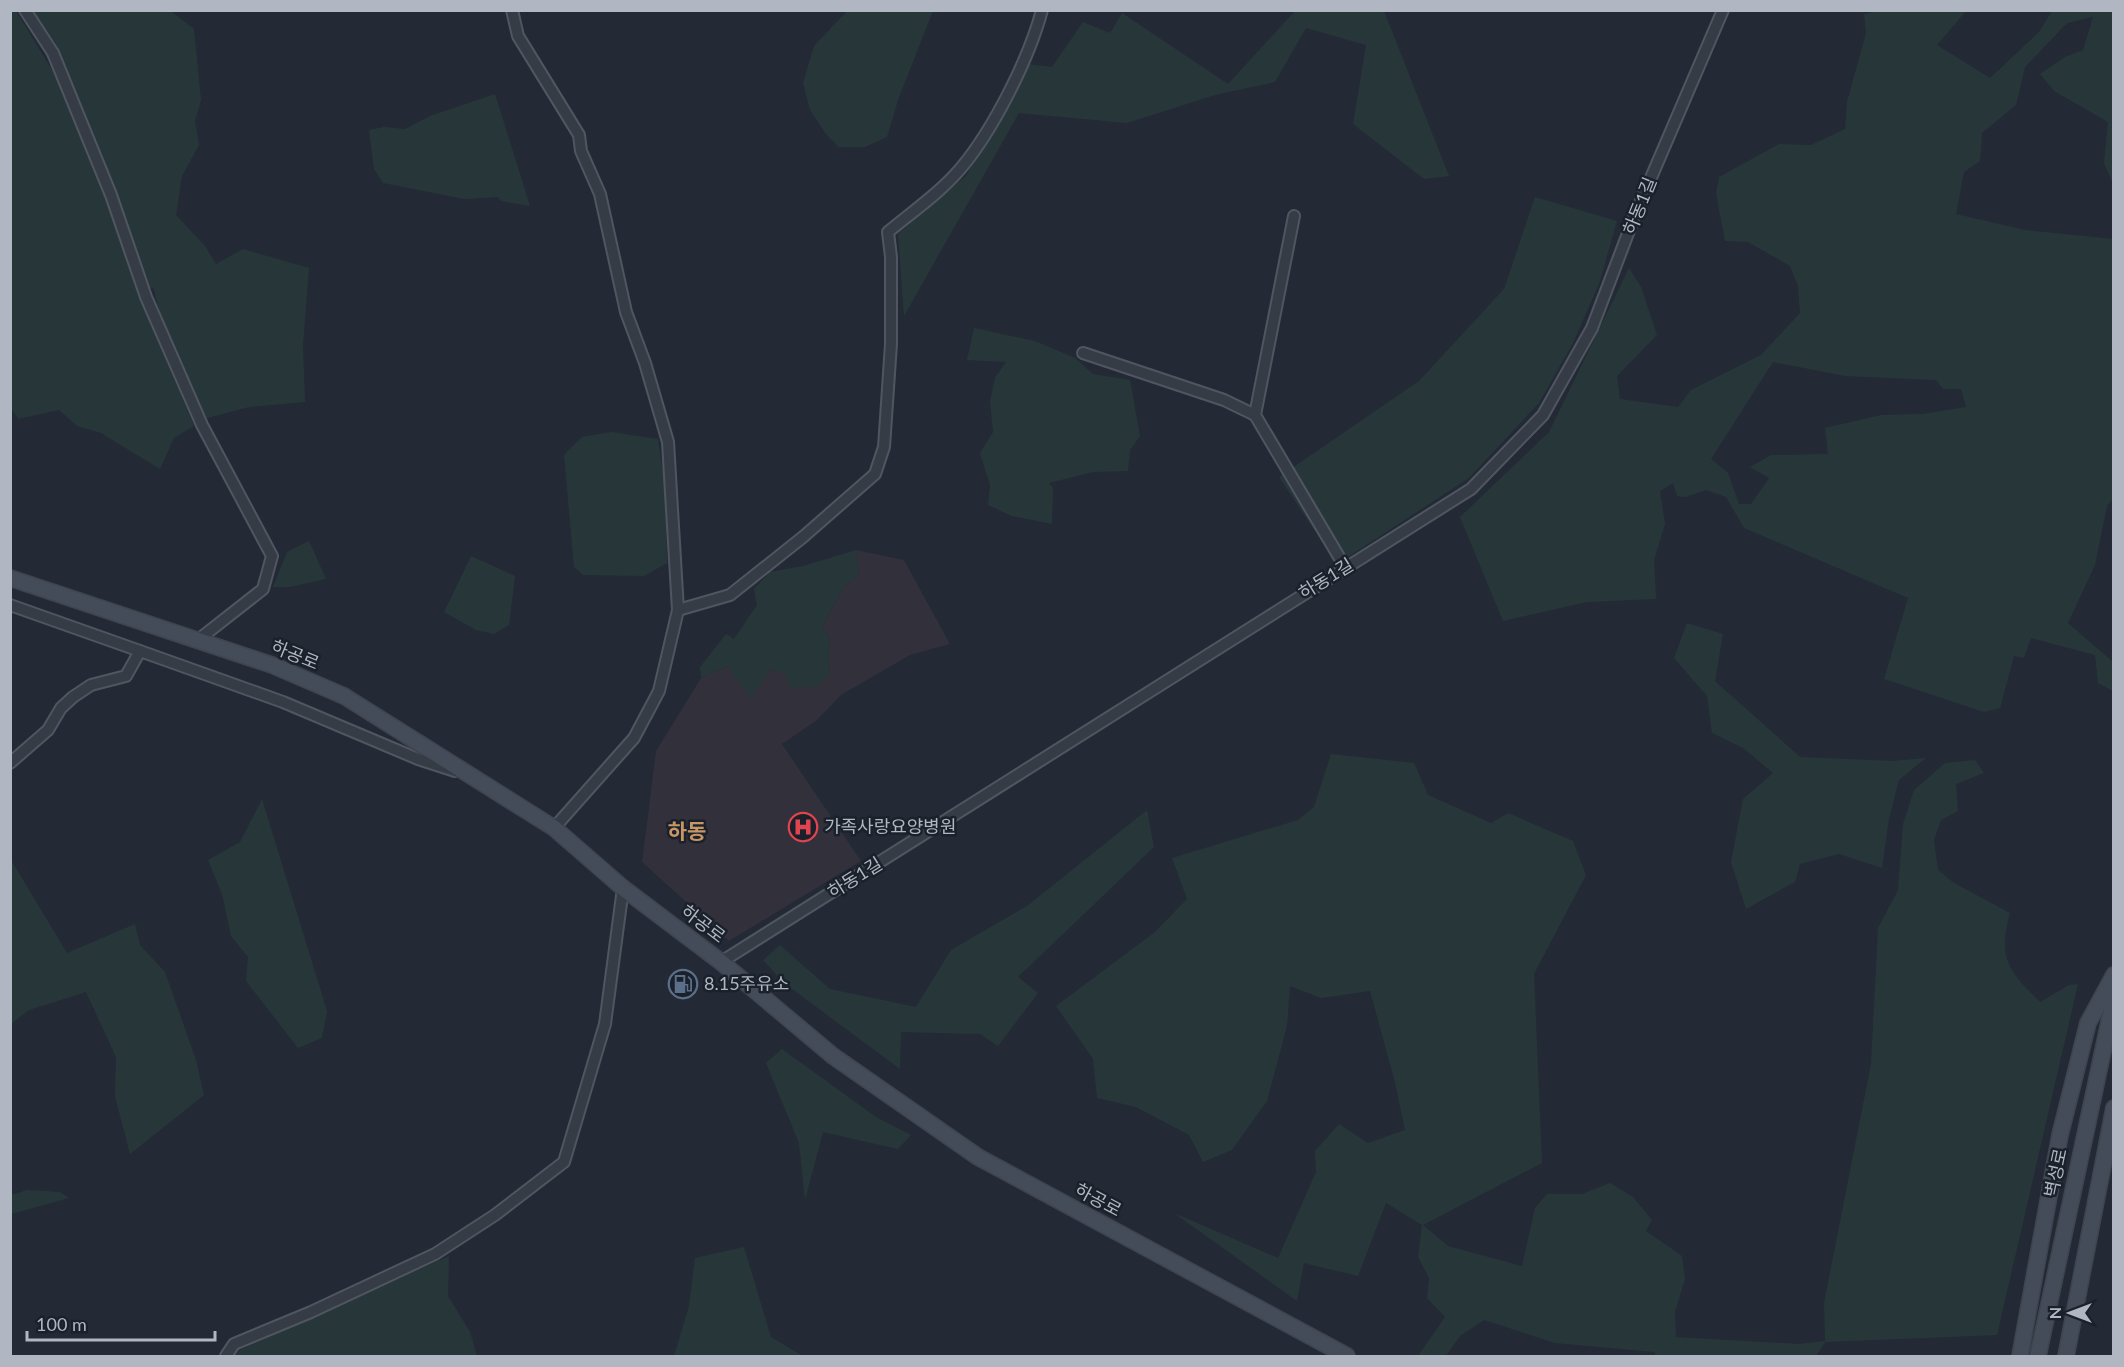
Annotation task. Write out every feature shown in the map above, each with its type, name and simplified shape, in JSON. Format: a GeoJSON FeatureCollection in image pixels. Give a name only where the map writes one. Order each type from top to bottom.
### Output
{"type":"FeatureCollection","features":[{"type":"Feature","properties":{"kind":"main road","name":"하공로"},"geometry":{"type":"LineString","coordinates":[[10,578],[272,665],[344,696],[554,828],[623,888],[721,962],[833,1056],[978,1157],[1347,1356]]}},
{"type":"Feature","properties":{"kind":"main road"},"geometry":{"type":"LineString","coordinates":[[2020,1356],[2063,1124],[2088,1023],[2114,975]]}},
{"type":"Feature","properties":{"kind":"main road","name":"벽성로"},"geometry":{"type":"LineString","coordinates":[[2038,1356],[2114,999]]}},
{"type":"Feature","properties":{"kind":"main road","name":"벽성로"},"geometry":{"type":"LineString","coordinates":[[2048,1356],[2114,1025]]}},
{"type":"Feature","properties":{"kind":"main road"},"geometry":{"type":"LineString","coordinates":[[2066,1356],[2114,1108]]}},
{"type":"Feature","properties":{"kind":"street"},"geometry":{"type":"LineString","coordinates":[[25,10],[53,53],[111,195],[146,297],[202,425],[214,443],[272,556],[262,589],[198,640]]}},
{"type":"Feature","properties":{"kind":"street"},"geometry":{"type":"LineString","coordinates":[[512,10],[518,36],[579,135],[581,151],[600,194],[626,312],[645,363],[668,442],[678,610],[659,691],[634,738],[554,828]]}},
{"type":"Feature","properties":{"kind":"street"},"geometry":{"type":"LineString","coordinates":[[678,610],[730,595],[804,537],[875,474],[884,447],[891,344],[891,256],[888,232],[959,170],[981,141],[1034,37],[1042,10]]}},
{"type":"Feature","properties":{"kind":"street","name":"하동1길"},"geometry":{"type":"LineString","coordinates":[[721,962],[1472,489],[1543,415],[1592,328],[1635,214],[1723,10]]}},
{"type":"Feature","properties":{"kind":"street"},"geometry":{"type":"LineString","coordinates":[[1255,414],[1294,216]]}},
{"type":"Feature","properties":{"kind":"street"},"geometry":{"type":"LineString","coordinates":[[1083,353],[1224,400],[1255,414],[1345,567]]}},
{"type":"Feature","properties":{"kind":"street"},"geometry":{"type":"LineString","coordinates":[[10,605],[283,702],[418,759],[475,777]]}},
{"type":"Feature","properties":{"kind":"street"},"geometry":{"type":"LineString","coordinates":[[10,763],[48,730],[61,708],[73,697],[91,685],[126,676],[140,651]]}},
{"type":"Feature","properties":{"kind":"street"},"geometry":{"type":"LineString","coordinates":[[226,1356],[234,1344],[311,1312],[435,1254],[495,1215],[564,1162],[605,1024],[623,888]]}},
{"type":"Feature","properties":{"kind":"shaded area"},"geometry":{"type":"Polygon","coordinates":[[[1886,10],[1966,11],[1937,45],[1990,78],[2039,32],[2052,11],[2113,11],[2113,184],[2104,163],[2108,122],[2054,91],[2040,74],[2065,57],[2083,50],[2093,17],[2067,23],[2025,67],[2016,105],[1982,133],[1980,161],[1964,172],[1956,214],[2025,230],[2113,239],[2113,499],[2107,506],[2095,565],[2068,623],[2113,662],[2113,691],[2098,683],[2095,655],[2031,638],[2024,658],[2014,656],[2000,708],[1984,712],[1884,679],[1908,598],[1744,528],[1726,497],[1706,490],[1686,497],[1677,496],[1673,483],[1660,491],[1665,524],[1654,560],[1656,599],[1587,602],[1503,621],[1460,517],[1549,432],[1629,268],[1641,287],[1657,335],[1617,376],[1620,399],[1678,407],[1691,390],[1761,355],[1800,313],[1798,286],[1790,266],[1748,242],[1725,241],[1716,193],[1719,177],[1779,144],[1811,145],[1845,129],[1847,102],[1866,33],[1864,14],[1886,10]],[[1773,362],[1711,459],[1728,473],[1739,504],[1751,504],[1769,478],[1750,467],[1771,455],[1828,454],[1825,428],[1881,415],[1922,414],[1966,407],[1961,389],[1943,389],[1936,380],[1845,376],[1773,362]]]}},
{"type":"Feature","properties":{"kind":"shaded area"},"geometry":{"type":"Polygon","coordinates":[[[11,11],[16,11],[52,70],[63,64],[56,44],[33,11],[171,11],[194,29],[201,100],[195,121],[199,145],[182,176],[176,215],[205,246],[216,264],[243,249],[309,268],[303,345],[305,402],[249,407],[204,419],[158,307],[154,289],[133,281],[194,426],[174,438],[160,469],[101,433],[77,426],[59,410],[18,419],[11,408],[11,11]]]}},
{"type":"Feature","properties":{"kind":"shaded area"},"geometry":{"type":"Polygon","coordinates":[[[847,11],[933,11],[899,97],[887,137],[865,147],[839,147],[826,134],[810,110],[803,83],[814,46],[847,11]]]}},
{"type":"Feature","properties":{"kind":"shaded area"},"geometry":{"type":"Polygon","coordinates":[[[1295,11],[1384,11],[1449,176],[1424,179],[1353,124],[1366,45],[1306,28],[1275,82],[1215,95],[1127,123],[1019,113],[904,316],[898,234],[966,176],[1027,64],[1052,67],[1083,22],[1110,33],[1122,13],[1228,84],[1295,11]]]}},
{"type":"Feature","properties":{"kind":"shaded area"},"geometry":{"type":"Polygon","coordinates":[[[495,94],[530,206],[501,201],[498,197],[464,199],[383,183],[374,169],[369,130],[384,127],[405,129],[430,116],[495,94]]]}},
{"type":"Feature","properties":{"kind":"shaded area"},"geometry":{"type":"Polygon","coordinates":[[[1535,197],[1617,221],[1599,284],[1573,343],[1539,403],[1469,478],[1337,564],[1279,477],[1419,381],[1504,289],[1535,197]]]}},
{"type":"Feature","properties":{"kind":"shaded area"},"geometry":{"type":"Polygon","coordinates":[[[974,328],[1035,341],[1075,358],[1093,374],[1130,380],[1140,436],[1130,450],[1128,471],[1093,472],[1049,483],[1053,488],[1052,524],[1012,516],[988,505],[990,485],[980,453],[993,432],[990,401],[995,378],[1006,362],[967,360],[974,328]]]}},
{"type":"Feature","properties":{"kind":"shaded area"},"geometry":{"type":"Polygon","coordinates":[[[611,432],[658,439],[665,486],[667,563],[644,576],[583,575],[574,567],[564,455],[582,437],[611,432]]]}},
{"type":"Feature","properties":{"kind":"shaded area"},"geometry":{"type":"Polygon","coordinates":[[[309,541],[326,579],[290,587],[273,587],[287,552],[309,541]]]}},
{"type":"Feature","properties":{"kind":"shaded area"},"geometry":{"type":"Polygon","coordinates":[[[856,550],[904,560],[950,644],[910,655],[841,695],[817,720],[782,744],[861,861],[729,941],[642,862],[656,751],[701,678],[727,666],[771,669],[786,674],[830,674],[828,659],[830,640],[822,627],[844,586],[859,575],[856,550]]]}},
{"type":"Feature","properties":{"kind":"shaded area"},"geometry":{"type":"Polygon","coordinates":[[[856,550],[859,575],[844,586],[822,627],[830,640],[828,659],[830,674],[817,687],[789,687],[786,674],[771,669],[751,698],[727,666],[701,678],[700,667],[726,634],[734,639],[757,605],[754,589],[770,572],[803,566],[856,550]]]}},
{"type":"Feature","properties":{"kind":"shaded area"},"geometry":{"type":"Polygon","coordinates":[[[471,556],[515,576],[509,625],[494,634],[476,630],[444,612],[471,556]]]}},
{"type":"Feature","properties":{"kind":"shaded area"},"geometry":{"type":"Polygon","coordinates":[[[1687,623],[1723,634],[1715,681],[1800,757],[1892,761],[1926,758],[1899,780],[1889,819],[1882,868],[1839,854],[1800,864],[1795,882],[1746,909],[1731,862],[1743,799],[1773,773],[1743,748],[1712,733],[1707,696],[1674,658],[1687,623]]]}},
{"type":"Feature","properties":{"kind":"shaded area"},"geometry":{"type":"Polygon","coordinates":[[[1331,754],[1414,763],[1428,795],[1491,823],[1508,813],[1573,841],[1586,875],[1534,974],[1542,1163],[1423,1225],[1448,1246],[1522,1266],[1535,1208],[1547,1194],[1582,1194],[1610,1183],[1633,1197],[1652,1220],[1646,1231],[1682,1256],[1685,1279],[1675,1312],[1676,1337],[1799,1344],[1825,1341],[1824,1303],[1871,1064],[1878,928],[1898,890],[1903,824],[1914,790],[1945,763],[1975,760],[1984,773],[1956,784],[1958,811],[1941,820],[1934,840],[1938,870],[1954,883],[2010,913],[2005,942],[2008,963],[2020,981],[2040,1002],[2069,985],[2078,984],[1997,1335],[1825,1342],[1816,1356],[1655,1356],[1655,1352],[1555,1343],[1484,1320],[1460,1336],[1446,1356],[1418,1356],[1445,1317],[1427,1298],[1429,1278],[1418,1257],[1422,1225],[1386,1203],[1358,1276],[1304,1263],[1297,1301],[1174,1213],[1278,1258],[1316,1172],[1315,1151],[1339,1124],[1368,1143],[1405,1130],[1395,1082],[1370,991],[1321,998],[1290,986],[1287,1026],[1267,1101],[1232,1150],[1203,1162],[1189,1135],[1136,1107],[1097,1098],[1093,1059],[1056,1006],[1155,932],[1187,899],[1172,858],[1298,820],[1314,807],[1331,754]]]}},
{"type":"Feature","properties":{"kind":"shaded area"},"geometry":{"type":"Polygon","coordinates":[[[262,799],[327,1011],[322,1038],[298,1048],[246,981],[248,957],[231,936],[222,894],[208,860],[240,842],[262,799]]]}},
{"type":"Feature","properties":{"kind":"shaded area"},"geometry":{"type":"Polygon","coordinates":[[[1147,810],[1154,847],[1018,977],[1038,993],[998,1046],[980,1034],[901,1032],[900,1069],[784,983],[763,960],[780,945],[830,989],[916,1007],[951,950],[1027,906],[1147,810]]]}},
{"type":"Feature","properties":{"kind":"shaded area"},"geometry":{"type":"Polygon","coordinates":[[[11,860],[67,953],[135,924],[140,945],[165,972],[196,1060],[204,1095],[130,1154],[115,1096],[116,1057],[86,992],[29,1010],[11,1024],[11,860]]]}},
{"type":"Feature","properties":{"kind":"shaded area"},"geometry":{"type":"Polygon","coordinates":[[[782,1049],[876,1117],[911,1135],[898,1149],[823,1132],[805,1200],[799,1143],[766,1063],[782,1049]]]}},
{"type":"Feature","properties":{"kind":"shaded area"},"geometry":{"type":"Polygon","coordinates":[[[27,1190],[60,1192],[69,1198],[11,1214],[11,1195],[27,1190]]]}},
{"type":"Feature","properties":{"kind":"shaded area"},"geometry":{"type":"Polygon","coordinates":[[[744,1247],[771,1337],[803,1356],[674,1356],[689,1306],[695,1258],[744,1247]]]}},
{"type":"Feature","properties":{"kind":"shaded area"},"geometry":{"type":"Polygon","coordinates":[[[449,1256],[448,1296],[470,1332],[477,1356],[235,1356],[240,1350],[449,1256]]]}},
{"type":"Feature","properties":{"kind":"place","name":"가족사랑요양병원"},"geometry":{"type":"Point","coordinates":[803,827]}},
{"type":"Feature","properties":{"kind":"place","name":"8.15주유소"},"geometry":{"type":"Point","coordinates":[683,984]}},
{"type":"Feature","properties":{"kind":"district","name":"하동"},"geometry":{"type":"Point","coordinates":[687,832]}}]}
